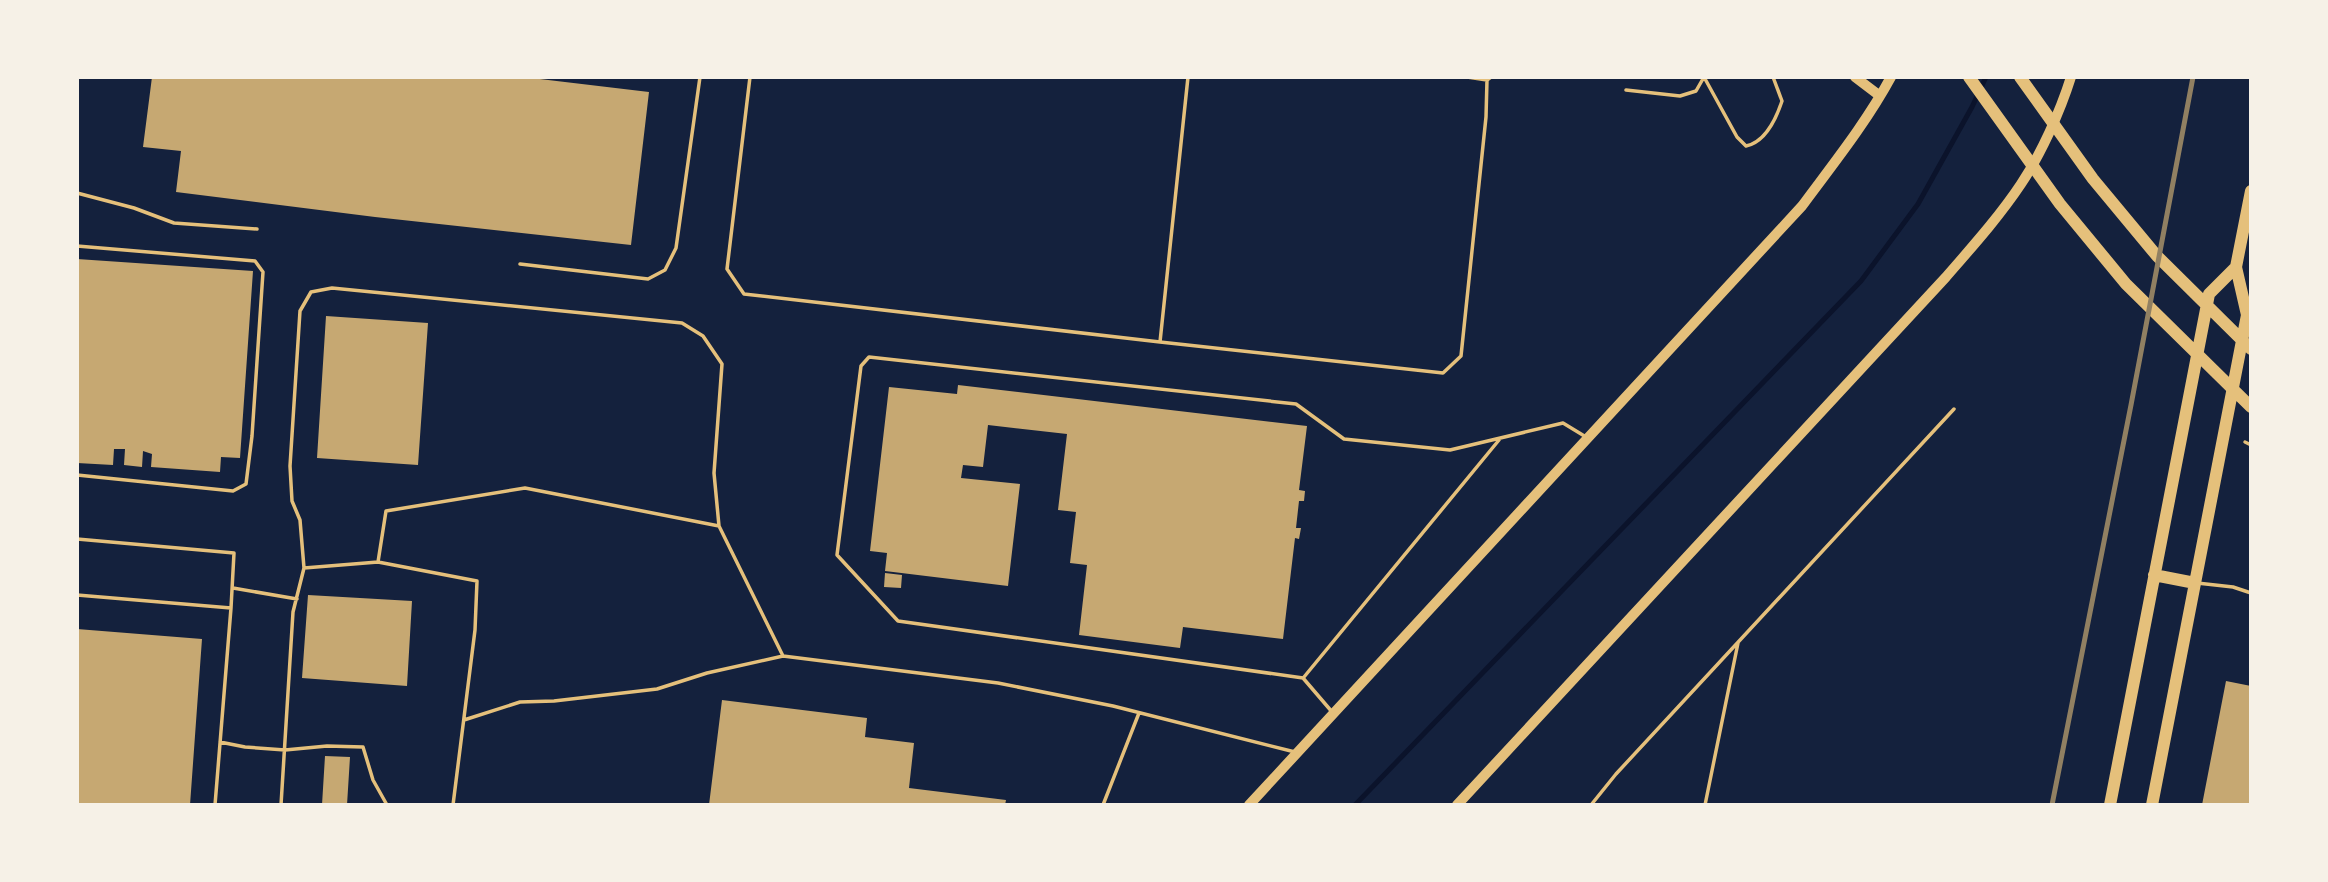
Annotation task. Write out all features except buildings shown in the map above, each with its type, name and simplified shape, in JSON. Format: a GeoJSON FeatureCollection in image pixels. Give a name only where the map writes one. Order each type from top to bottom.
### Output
{"type":"FeatureCollection","features":[{"type":"Feature","properties":{"kind":"main road"},"geometry":{"type":"LineString","coordinates":[[1969,77],[2060,204],[2126,284],[2251,407]]}},
{"type":"Feature","properties":{"kind":"main road"},"geometry":{"type":"LineString","coordinates":[[2020,77],[2093,179],[2157,256],[2251,349]]}},
{"type":"Feature","properties":{"kind":"main road"},"geometry":{"type":"LineString","coordinates":[[2152,805],[2247,315],[2236,267],[2251,191]]}},
{"type":"Feature","properties":{"kind":"main road"},"geometry":{"type":"LineString","coordinates":[[2236,267],[2251,275]]}},
{"type":"Feature","properties":{"kind":"main road"},"geometry":{"type":"LineString","coordinates":[[2110,805],[2209,294],[2236,267]]}},
{"type":"Feature","properties":{"kind":"main road"},"geometry":{"type":"LineString","coordinates":[[2154,575],[2195,583]]}},
{"type":"Feature","properties":{"kind":"street"},"geometry":{"type":"LineString","coordinates":[[1855,77],[1880,96]]}},
{"type":"Feature","properties":{"kind":"street"},"geometry":{"type":"LineString","coordinates":[[1249,805],[1802,206],[1891,77]]}},
{"type":"Feature","properties":{"kind":"street"},"geometry":{"type":"LineString","coordinates":[[1457,805],[1946,277],[1993,222],[2023,182],[2051,127],[2071,77]]}},
{"type":"Feature","properties":{"kind":"lane"},"geometry":{"type":"LineString","coordinates":[[520,264],[648,279],[665,270],[677,248],[700,77]]}},
{"type":"Feature","properties":{"kind":"lane"},"geometry":{"type":"LineString","coordinates":[[750,77],[727,269],[744,294],[1443,373],[1461,356],[1486,117],[1489,78],[1467,77]]}},
{"type":"Feature","properties":{"kind":"lane"},"geometry":{"type":"LineString","coordinates":[[1160,342],[1188,77]]}},
{"type":"Feature","properties":{"kind":"lane"},"geometry":{"type":"LineString","coordinates":[[1704,77],[1737,136],[1746,146],[1755,144],[1776,118],[1782,102],[1773,77]]}},
{"type":"Feature","properties":{"kind":"lane"},"geometry":{"type":"LineString","coordinates":[[1626,90],[1680,96],[1696,91],[1704,77]]}},
{"type":"Feature","properties":{"kind":"lane"},"geometry":{"type":"LineString","coordinates":[[77,193],[134,208],[174,223],[257,229]]}},
{"type":"Feature","properties":{"kind":"lane"},"geometry":{"type":"LineString","coordinates":[[77,246],[255,261],[263,272],[252,436],[246,484],[233,491],[77,475]]}},
{"type":"Feature","properties":{"kind":"lane"},"geometry":{"type":"LineString","coordinates":[[281,805],[293,612],[304,568],[300,520],[292,501],[290,466],[300,311],[311,292],[332,288],[682,323],[703,336],[722,364],[714,473],[719,526],[783,656]]}},
{"type":"Feature","properties":{"kind":"lane"},"geometry":{"type":"LineString","coordinates":[[1334,714],[1303,678],[898,621],[837,555],[861,366],[869,357],[1296,404],[1344,439],[1450,450],[1563,423],[1588,438]]}},
{"type":"Feature","properties":{"kind":"lane"},"geometry":{"type":"LineString","coordinates":[[1591,805],[1616,774],[1954,409]]}},
{"type":"Feature","properties":{"kind":"lane"},"geometry":{"type":"LineString","coordinates":[[1303,678],[1500,438]]}},
{"type":"Feature","properties":{"kind":"lane"},"geometry":{"type":"LineString","coordinates":[[378,562],[386,511],[525,488],[719,526]]}},
{"type":"Feature","properties":{"kind":"lane"},"geometry":{"type":"LineString","coordinates":[[77,539],[234,553],[215,805]]}},
{"type":"Feature","properties":{"kind":"lane"},"geometry":{"type":"LineString","coordinates":[[304,568],[378,562],[477,581],[475,630],[453,805]]}},
{"type":"Feature","properties":{"kind":"lane"},"geometry":{"type":"LineString","coordinates":[[2195,583],[2233,587],[2251,593]]}},
{"type":"Feature","properties":{"kind":"lane"},"geometry":{"type":"LineString","coordinates":[[233,588],[296,599]]}},
{"type":"Feature","properties":{"kind":"lane"},"geometry":{"type":"LineString","coordinates":[[77,595],[231,608]]}},
{"type":"Feature","properties":{"kind":"lane"},"geometry":{"type":"LineString","coordinates":[[1705,805],[1739,641]]}},
{"type":"Feature","properties":{"kind":"lane"},"geometry":{"type":"LineString","coordinates":[[464,719],[520,702],[554,701],[657,689],[707,673],[783,656],[998,683],[1139,713],[1297,753]]}},
{"type":"Feature","properties":{"kind":"lane"},"geometry":{"type":"LineString","coordinates":[[1103,805],[1139,713]]}},
{"type":"Feature","properties":{"kind":"lane"},"geometry":{"type":"LineString","coordinates":[[220,742],[285,751],[327,746],[363,747],[373,780],[387,805]]}},
{"type":"Feature","properties":{"kind":"path"},"geometry":{"type":"LineString","coordinates":[[2245,442],[2251,446]]}},
{"type":"Feature","properties":{"kind":"waterway"},"geometry":{"type":"LineString","coordinates":[[1355,805],[1861,281],[1918,204],[1986,77]]}},
{"type":"Feature","properties":{"kind":"railway"},"geometry":{"type":"LineString","coordinates":[[2052,805],[2193,77]]}}]}
